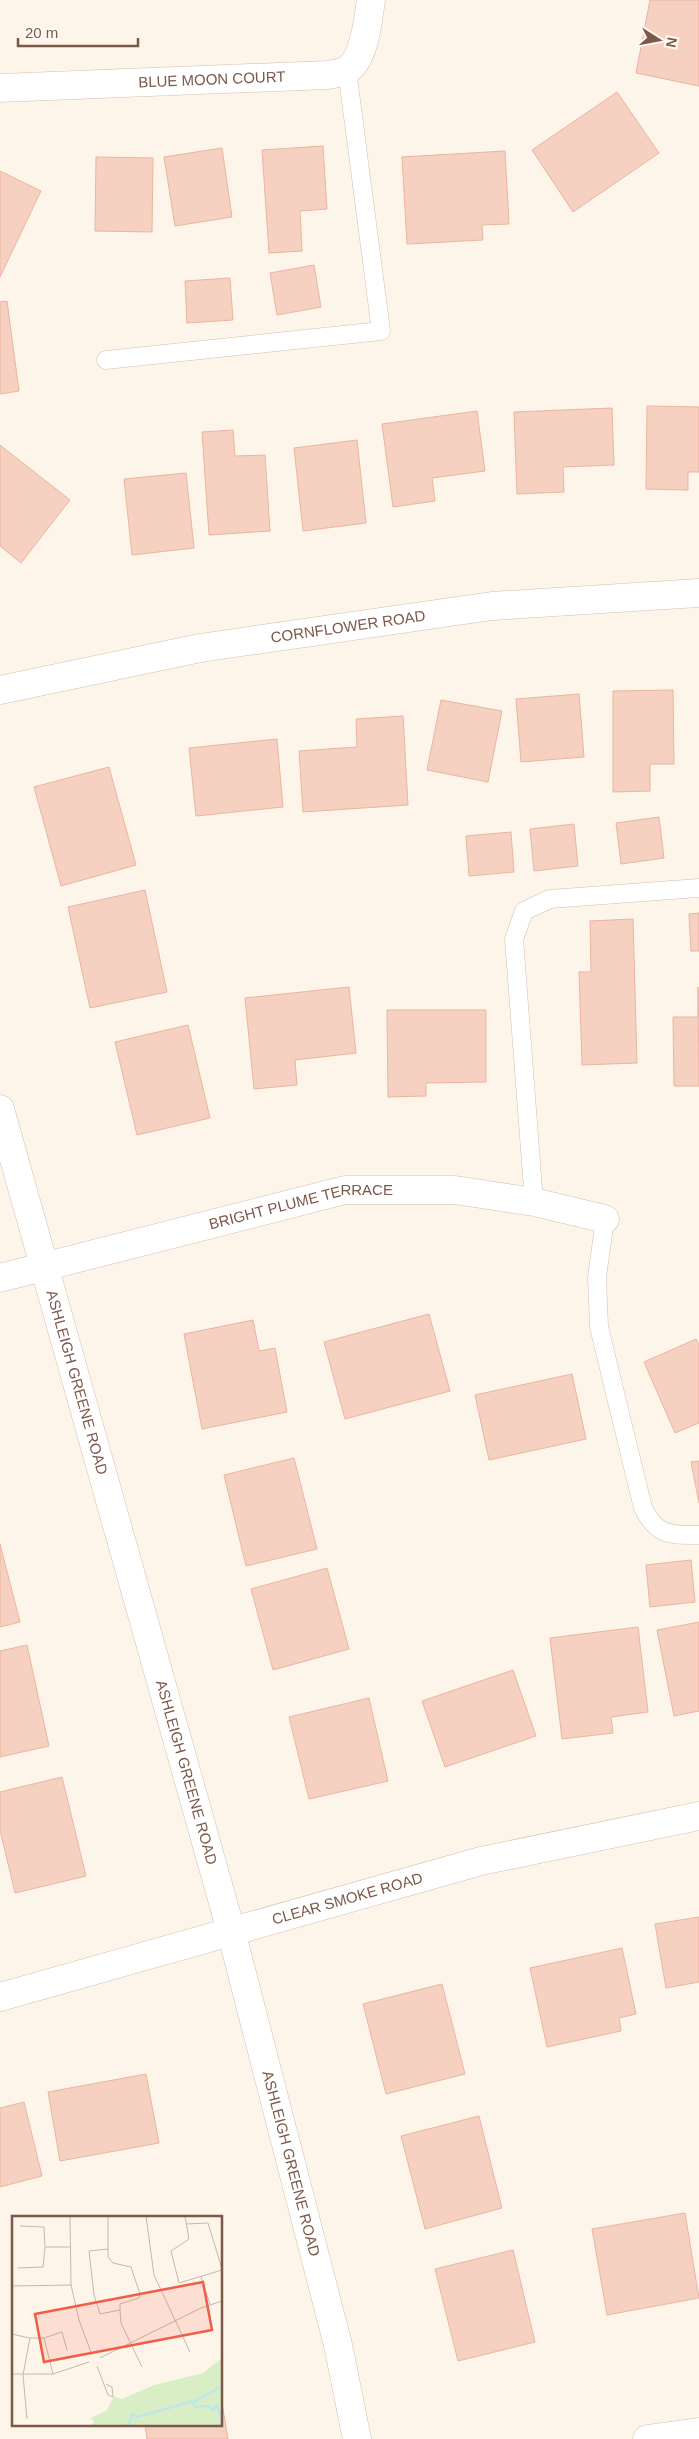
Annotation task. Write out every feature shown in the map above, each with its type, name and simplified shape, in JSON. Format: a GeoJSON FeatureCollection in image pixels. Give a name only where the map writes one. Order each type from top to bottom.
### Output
{"type":"FeatureCollection","features":[{"type":"Feature","properties":{"kind":"street"},"geometry":{"type":"LineString","coordinates":[[347,70],[358,57],[361,49],[366,34],[372,0]]}},
{"type":"Feature","properties":{"kind":"street","name":"BLUE MOON COURT"},"geometry":{"type":"LineString","coordinates":[[0,88],[327,75],[347,70]]}},
{"type":"Feature","properties":{"kind":"street","name":"CORNFLOWER ROAD"},"geometry":{"type":"LineString","coordinates":[[0,690],[200,648],[492,606],[699,593]]}},
{"type":"Feature","properties":{"kind":"street","name":"ASHLEIGH GREENE ROAD"},"geometry":{"type":"LineString","coordinates":[[0,1109],[46,1266],[231,1931],[338,2345],[356,2439]]}},
{"type":"Feature","properties":{"kind":"street","name":"BRIGHT PLUME TERRACE"},"geometry":{"type":"LineString","coordinates":[[0,1278],[344,1190],[455,1190],[534,1202],[605,1219]]}},
{"type":"Feature","properties":{"kind":"street","name":"CLEAR SMOKE ROAD"},"geometry":{"type":"LineString","coordinates":[[0,1997],[481,1861],[699,1816]]}},
{"type":"Feature","properties":{"kind":"street"},"geometry":{"type":"LineString","coordinates":[[647,2439],[699,2432]]}},
{"type":"Feature","properties":{"kind":"lane"},"geometry":{"type":"LineString","coordinates":[[106,360],[381,331],[347,70]]}},
{"type":"Feature","properties":{"kind":"lane"},"geometry":{"type":"LineString","coordinates":[[534,1202],[525,1107],[514,939],[524,911],[550,899],[699,888]]}},
{"type":"Feature","properties":{"kind":"lane"},"geometry":{"type":"LineString","coordinates":[[605,1219],[597,1277],[599,1327],[643,1508],[650,1523],[660,1530],[673,1535],[699,1535]]}},
{"type":"Feature","properties":{"kind":"building"},"geometry":{"type":"Polygon","coordinates":[[[650,0],[699,0],[699,86],[636,73],[650,0]]]}},
{"type":"Feature","properties":{"kind":"building"},"geometry":{"type":"Polygon","coordinates":[[[617,92],[659,153],[573,212],[532,150],[617,92]]]}},
{"type":"Feature","properties":{"kind":"building"},"geometry":{"type":"Polygon","coordinates":[[[323,146],[327,209],[300,211],[302,251],[269,253],[262,150],[323,146]]]}},
{"type":"Feature","properties":{"kind":"building"},"geometry":{"type":"Polygon","coordinates":[[[222,148],[232,217],[175,226],[164,157],[222,148]]]}},
{"type":"Feature","properties":{"kind":"building"},"geometry":{"type":"Polygon","coordinates":[[[505,151],[509,224],[482,225],[483,240],[407,244],[402,157],[505,151]]]}},
{"type":"Feature","properties":{"kind":"building"},"geometry":{"type":"Polygon","coordinates":[[[96,157],[153,158],[152,232],[95,231],[96,157]]]}},
{"type":"Feature","properties":{"kind":"building"},"geometry":{"type":"Polygon","coordinates":[[[0,171],[41,191],[0,277],[0,171]]]}},
{"type":"Feature","properties":{"kind":"building"},"geometry":{"type":"Polygon","coordinates":[[[314,265],[321,307],[277,315],[270,273],[314,265]]]}},
{"type":"Feature","properties":{"kind":"building"},"geometry":{"type":"Polygon","coordinates":[[[230,278],[233,320],[187,323],[185,281],[230,278]]]}},
{"type":"Feature","properties":{"kind":"building"},"geometry":{"type":"Polygon","coordinates":[[[7,301],[19,391],[0,394],[0,302],[7,301]]]}},
{"type":"Feature","properties":{"kind":"building"},"geometry":{"type":"Polygon","coordinates":[[[647,406],[699,407],[699,472],[688,472],[688,490],[646,489],[647,406]]]}},
{"type":"Feature","properties":{"kind":"building"},"geometry":{"type":"Polygon","coordinates":[[[612,408],[614,465],[563,467],[564,492],[517,494],[514,412],[612,408]]]}},
{"type":"Feature","properties":{"kind":"building"},"geometry":{"type":"Polygon","coordinates":[[[477,411],[485,471],[432,478],[435,501],[393,507],[382,424],[477,411]]]}},
{"type":"Feature","properties":{"kind":"building"},"geometry":{"type":"Polygon","coordinates":[[[233,430],[235,456],[265,455],[270,531],[209,535],[202,432],[233,430]]]}},
{"type":"Feature","properties":{"kind":"building"},"geometry":{"type":"Polygon","coordinates":[[[357,440],[366,523],[303,531],[294,448],[357,440]]]}},
{"type":"Feature","properties":{"kind":"building"},"geometry":{"type":"Polygon","coordinates":[[[0,445],[70,500],[21,563],[0,546],[0,445]]]}},
{"type":"Feature","properties":{"kind":"building"},"geometry":{"type":"Polygon","coordinates":[[[186,473],[194,548],[132,555],[124,479],[186,473]]]}},
{"type":"Feature","properties":{"kind":"building"},"geometry":{"type":"Polygon","coordinates":[[[673,690],[674,764],[650,764],[650,791],[613,792],[613,691],[673,690]]]}},
{"type":"Feature","properties":{"kind":"building"},"geometry":{"type":"Polygon","coordinates":[[[579,694],[584,757],[521,762],[516,699],[579,694]]]}},
{"type":"Feature","properties":{"kind":"building"},"geometry":{"type":"Polygon","coordinates":[[[441,700],[502,711],[488,782],[427,770],[441,700]]]}},
{"type":"Feature","properties":{"kind":"building"},"geometry":{"type":"Polygon","coordinates":[[[403,716],[408,805],[303,812],[299,751],[357,747],[356,719],[403,716]]]}},
{"type":"Feature","properties":{"kind":"building"},"geometry":{"type":"Polygon","coordinates":[[[277,739],[283,807],[196,816],[189,748],[277,739]]]}},
{"type":"Feature","properties":{"kind":"building"},"geometry":{"type":"Polygon","coordinates":[[[109,767],[136,865],[61,886],[34,787],[109,767]]]}},
{"type":"Feature","properties":{"kind":"building"},"geometry":{"type":"Polygon","coordinates":[[[659,817],[664,858],[621,864],[616,823],[659,817]]]}},
{"type":"Feature","properties":{"kind":"building"},"geometry":{"type":"Polygon","coordinates":[[[574,824],[578,866],[534,871],[530,829],[574,824]]]}},
{"type":"Feature","properties":{"kind":"building"},"geometry":{"type":"Polygon","coordinates":[[[511,832],[514,872],[469,876],[466,836],[511,832]]]}},
{"type":"Feature","properties":{"kind":"building"},"geometry":{"type":"Polygon","coordinates":[[[145,890],[167,992],[90,1008],[68,907],[145,890]]]}},
{"type":"Feature","properties":{"kind":"building"},"geometry":{"type":"Polygon","coordinates":[[[699,913],[699,951],[691,951],[689,914],[699,913]]]}},
{"type":"Feature","properties":{"kind":"building"},"geometry":{"type":"Polygon","coordinates":[[[633,919],[637,1063],[582,1065],[579,972],[591,972],[590,921],[633,919]]]}},
{"type":"Feature","properties":{"kind":"building"},"geometry":{"type":"Polygon","coordinates":[[[349,987],[356,1053],[295,1060],[297,1085],[254,1089],[245,998],[349,987]]]}},
{"type":"Feature","properties":{"kind":"building"},"geometry":{"type":"Polygon","coordinates":[[[698,987],[699,1086],[674,1086],[673,1017],[698,1017],[698,987]]]}},
{"type":"Feature","properties":{"kind":"building"},"geometry":{"type":"Polygon","coordinates":[[[387,1010],[486,1010],[486,1082],[426,1083],[426,1096],[388,1097],[387,1010]]]}},
{"type":"Feature","properties":{"kind":"building"},"geometry":{"type":"Polygon","coordinates":[[[188,1025],[210,1118],[137,1135],[115,1042],[188,1025]]]}},
{"type":"Feature","properties":{"kind":"building"},"geometry":{"type":"Polygon","coordinates":[[[429,1314],[450,1391],[345,1419],[324,1342],[429,1314]]]}},
{"type":"Feature","properties":{"kind":"building"},"geometry":{"type":"Polygon","coordinates":[[[253,1320],[259,1351],[275,1348],[287,1412],[202,1429],[184,1334],[253,1320]]]}},
{"type":"Feature","properties":{"kind":"building"},"geometry":{"type":"Polygon","coordinates":[[[696,1339],[699,1345],[699,1423],[675,1433],[644,1362],[696,1339]]]}},
{"type":"Feature","properties":{"kind":"building"},"geometry":{"type":"Polygon","coordinates":[[[572,1374],[586,1439],[489,1460],[475,1395],[572,1374]]]}},
{"type":"Feature","properties":{"kind":"building"},"geometry":{"type":"Polygon","coordinates":[[[294,1458],[317,1549],[246,1566],[224,1475],[294,1458]]]}},
{"type":"Feature","properties":{"kind":"building"},"geometry":{"type":"Polygon","coordinates":[[[699,1461],[699,1503],[691,1462],[699,1461]]]}},
{"type":"Feature","properties":{"kind":"building"},"geometry":{"type":"Polygon","coordinates":[[[0,1544],[20,1622],[0,1627],[0,1544]]]}},
{"type":"Feature","properties":{"kind":"building"},"geometry":{"type":"Polygon","coordinates":[[[691,1560],[695,1602],[650,1607],[646,1565],[691,1560]]]}},
{"type":"Feature","properties":{"kind":"building"},"geometry":{"type":"Polygon","coordinates":[[[327,1568],[349,1649],[273,1670],[251,1589],[327,1568]]]}},
{"type":"Feature","properties":{"kind":"building"},"geometry":{"type":"Polygon","coordinates":[[[699,1622],[699,1711],[674,1716],[657,1630],[699,1622]]]}},
{"type":"Feature","properties":{"kind":"building"},"geometry":{"type":"Polygon","coordinates":[[[638,1627],[648,1712],[611,1717],[613,1733],[562,1739],[550,1638],[638,1627]]]}},
{"type":"Feature","properties":{"kind":"building"},"geometry":{"type":"Polygon","coordinates":[[[27,1645],[49,1746],[0,1757],[0,1651],[27,1645]]]}},
{"type":"Feature","properties":{"kind":"building"},"geometry":{"type":"Polygon","coordinates":[[[513,1670],[536,1736],[445,1767],[422,1701],[513,1670]]]}},
{"type":"Feature","properties":{"kind":"building"},"geometry":{"type":"Polygon","coordinates":[[[369,1698],[388,1781],[309,1799],[289,1717],[369,1698]]]}},
{"type":"Feature","properties":{"kind":"building"},"geometry":{"type":"Polygon","coordinates":[[[62,1777],[86,1876],[15,1893],[0,1830],[0,1792],[62,1777]]]}},
{"type":"Feature","properties":{"kind":"building"},"geometry":{"type":"Polygon","coordinates":[[[699,1917],[699,1982],[666,1988],[655,1924],[699,1917]]]}},
{"type":"Feature","properties":{"kind":"building"},"geometry":{"type":"Polygon","coordinates":[[[622,1948],[636,2014],[619,2018],[621,2031],[547,2047],[530,1968],[622,1948]]]}},
{"type":"Feature","properties":{"kind":"building"},"geometry":{"type":"Polygon","coordinates":[[[442,1984],[465,2074],[386,2094],[363,2004],[442,1984]]]}},
{"type":"Feature","properties":{"kind":"building"},"geometry":{"type":"Polygon","coordinates":[[[146,2074],[159,2143],[60,2161],[48,2092],[146,2074]]]}},
{"type":"Feature","properties":{"kind":"building"},"geometry":{"type":"Polygon","coordinates":[[[24,2102],[42,2176],[0,2187],[0,2108],[24,2102]]]}},
{"type":"Feature","properties":{"kind":"building"},"geometry":{"type":"Polygon","coordinates":[[[479,2116],[502,2208],[425,2229],[401,2136],[479,2116]]]}},
{"type":"Feature","properties":{"kind":"building"},"geometry":{"type":"Polygon","coordinates":[[[685,2213],[699,2298],[607,2315],[592,2229],[685,2213]]]}},
{"type":"Feature","properties":{"kind":"building"},"geometry":{"type":"Polygon","coordinates":[[[513,2250],[535,2342],[458,2361],[435,2269],[513,2250]]]}},
{"type":"Feature","properties":{"kind":"building"},"geometry":{"type":"Polygon","coordinates":[[[222,2403],[228,2439],[147,2439],[145,2426],[222,2426],[222,2403]]]}}]}
